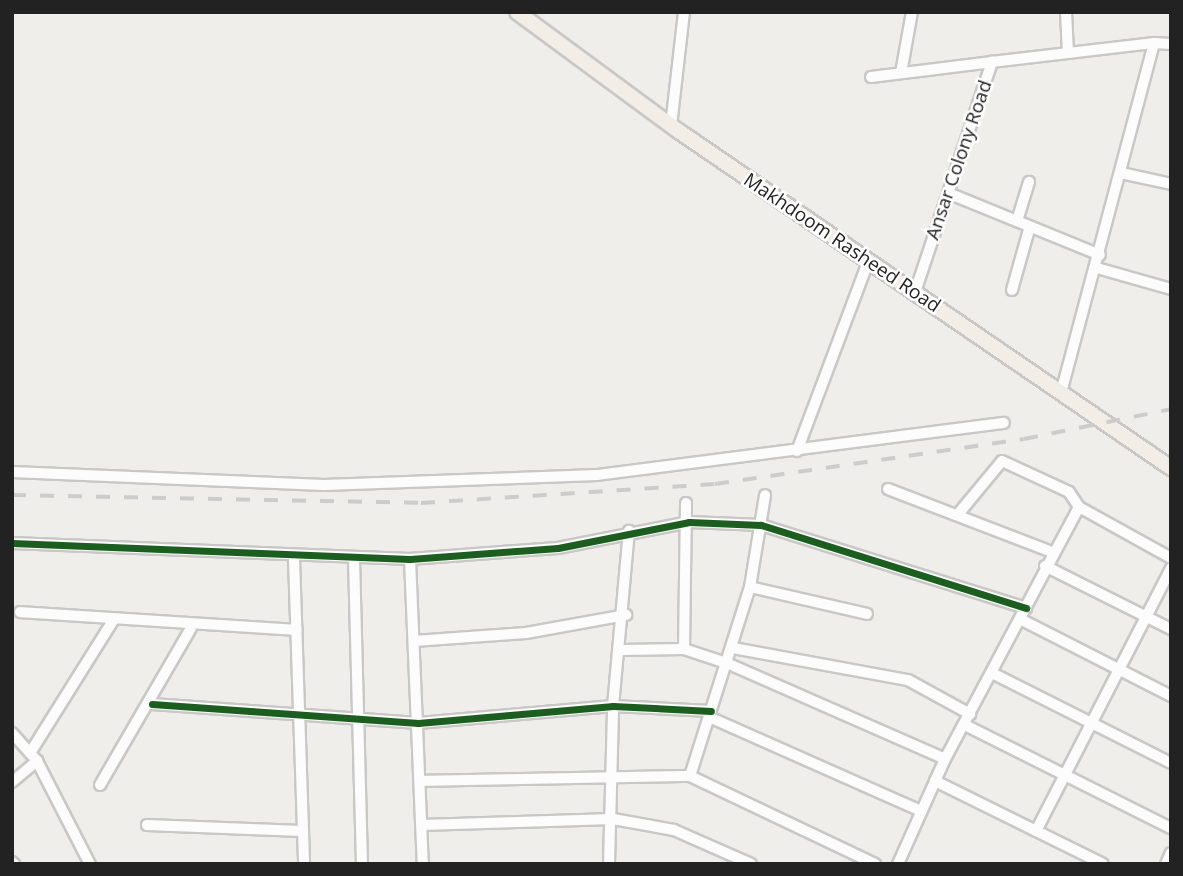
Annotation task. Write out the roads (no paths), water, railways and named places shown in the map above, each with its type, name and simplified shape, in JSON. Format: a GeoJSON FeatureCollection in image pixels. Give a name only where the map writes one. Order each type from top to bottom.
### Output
{"type":"FeatureCollection","features":[{"type":"Feature","properties":{"kind":"main road","name":"Makhdoom Rasheed Road"},"geometry":{"type":"LineString","coordinates":[[517,12],[671,125],[868,262],[1062,390],[1171,468]]}},
{"type":"Feature","properties":{"kind":"street"},"geometry":{"type":"LineString","coordinates":[[671,125],[684,12]]}},
{"type":"Feature","properties":{"kind":"street"},"geometry":{"type":"LineString","coordinates":[[901,72],[912,12]]}},
{"type":"Feature","properties":{"kind":"street"},"geometry":{"type":"LineString","coordinates":[[1066,12],[1068,53]]}},
{"type":"Feature","properties":{"kind":"street"},"geometry":{"type":"LineString","coordinates":[[1062,390],[1101,255],[1154,43]]}},
{"type":"Feature","properties":{"kind":"street","name":"Ansar Colony Road"},"geometry":{"type":"LineString","coordinates":[[915,292],[992,62],[1154,43],[1171,44]]}},
{"type":"Feature","properties":{"kind":"street"},"geometry":{"type":"LineString","coordinates":[[870,77],[992,62]]}},
{"type":"Feature","properties":{"kind":"street"},"geometry":{"type":"LineString","coordinates":[[1121,173],[1171,184]]}},
{"type":"Feature","properties":{"kind":"street"},"geometry":{"type":"LineString","coordinates":[[1017,221],[1029,182]]}},
{"type":"Feature","properties":{"kind":"street"},"geometry":{"type":"LineString","coordinates":[[948,192],[1101,255]]}},
{"type":"Feature","properties":{"kind":"street"},"geometry":{"type":"LineString","coordinates":[[1012,290],[1030,226]]}},
{"type":"Feature","properties":{"kind":"street"},"geometry":{"type":"LineString","coordinates":[[796,451],[868,262]]}},
{"type":"Feature","properties":{"kind":"street"},"geometry":{"type":"LineString","coordinates":[[1097,268],[1171,289]]}},
{"type":"Feature","properties":{"kind":"street"},"geometry":{"type":"LineString","coordinates":[[12,472],[324,485],[597,475],[1004,423]]}},
{"type":"Feature","properties":{"kind":"street"},"geometry":{"type":"LineString","coordinates":[[959,513],[1002,461],[1069,492],[1079,507],[1171,558]]}},
{"type":"Feature","properties":{"kind":"street"},"geometry":{"type":"LineString","coordinates":[[888,489],[959,513],[1052,552]]}},
{"type":"Feature","properties":{"kind":"street"},"geometry":{"type":"LineString","coordinates":[[690,776],[729,664],[750,587],[765,495]]}},
{"type":"Feature","properties":{"kind":"street"},"geometry":{"type":"LineString","coordinates":[[684,649],[689,522],[686,503]]}},
{"type":"Feature","properties":{"kind":"street"},"geometry":{"type":"LineString","coordinates":[[898,864],[945,759],[1026,608],[1052,552],[1079,507]]}},
{"type":"Feature","properties":{"kind":"street"},"geometry":{"type":"LineString","coordinates":[[12,543],[294,559],[410,559],[558,548],[629,531],[689,522],[761,525],[1026,608]]}},
{"type":"Feature","properties":{"kind":"street"},"geometry":{"type":"LineString","coordinates":[[609,864],[613,706],[626,615],[629,531]]}},
{"type":"Feature","properties":{"kind":"street"},"geometry":{"type":"LineString","coordinates":[[294,559],[304,864]]}},
{"type":"Feature","properties":{"kind":"street"},"geometry":{"type":"LineString","coordinates":[[354,559],[362,864]]}},
{"type":"Feature","properties":{"kind":"street"},"geometry":{"type":"LineString","coordinates":[[410,559],[423,864]]}},
{"type":"Feature","properties":{"kind":"street"},"geometry":{"type":"LineString","coordinates":[[1045,566],[1171,629]]}},
{"type":"Feature","properties":{"kind":"street"},"geometry":{"type":"LineString","coordinates":[[1036,831],[1089,721],[1171,568]]}},
{"type":"Feature","properties":{"kind":"street"},"geometry":{"type":"LineString","coordinates":[[750,587],[867,614]]}},
{"type":"Feature","properties":{"kind":"street"},"geometry":{"type":"LineString","coordinates":[[20,612],[191,628],[296,630]]}},
{"type":"Feature","properties":{"kind":"street"},"geometry":{"type":"LineString","coordinates":[[414,641],[526,633],[626,615]]}},
{"type":"Feature","properties":{"kind":"street"},"geometry":{"type":"LineString","coordinates":[[12,782],[33,757],[114,619]]}},
{"type":"Feature","properties":{"kind":"street"},"geometry":{"type":"LineString","coordinates":[[1020,619],[1171,696]]}},
{"type":"Feature","properties":{"kind":"street"},"geometry":{"type":"LineString","coordinates":[[100,785],[152,704],[191,628]]}},
{"type":"Feature","properties":{"kind":"street"},"geometry":{"type":"LineString","coordinates":[[733,648],[908,680],[970,714]]}},
{"type":"Feature","properties":{"kind":"street"},"geometry":{"type":"LineString","coordinates":[[621,650],[684,649],[729,664],[945,759]]}},
{"type":"Feature","properties":{"kind":"street"},"geometry":{"type":"LineString","coordinates":[[992,673],[1171,763]]}},
{"type":"Feature","properties":{"kind":"street"},"geometry":{"type":"LineString","coordinates":[[152,704],[418,723],[613,706],[710,714],[921,811]]}},
{"type":"Feature","properties":{"kind":"street"},"geometry":{"type":"LineString","coordinates":[[965,725],[1063,777],[1171,828]]}},
{"type":"Feature","properties":{"kind":"street"},"geometry":{"type":"LineString","coordinates":[[12,733],[33,757],[90,864]]}},
{"type":"Feature","properties":{"kind":"street"},"geometry":{"type":"LineString","coordinates":[[420,781],[612,773],[690,776],[875,864]]}},
{"type":"Feature","properties":{"kind":"street"},"geometry":{"type":"LineString","coordinates":[[935,781],[1103,864]]}},
{"type":"Feature","properties":{"kind":"street"},"geometry":{"type":"LineString","coordinates":[[422,825],[612,820],[674,830],[751,864]]}},
{"type":"Feature","properties":{"kind":"street"},"geometry":{"type":"LineString","coordinates":[[147,825],[302,831]]}},
{"type":"Feature","properties":{"kind":"street"},"geometry":{"type":"LineString","coordinates":[[1166,864],[1171,853]]}},
{"type":"Feature","properties":{"kind":"railway"},"geometry":{"type":"LineString","coordinates":[[12,495],[421,503],[715,484],[1024,439],[1171,409]]}}]}
